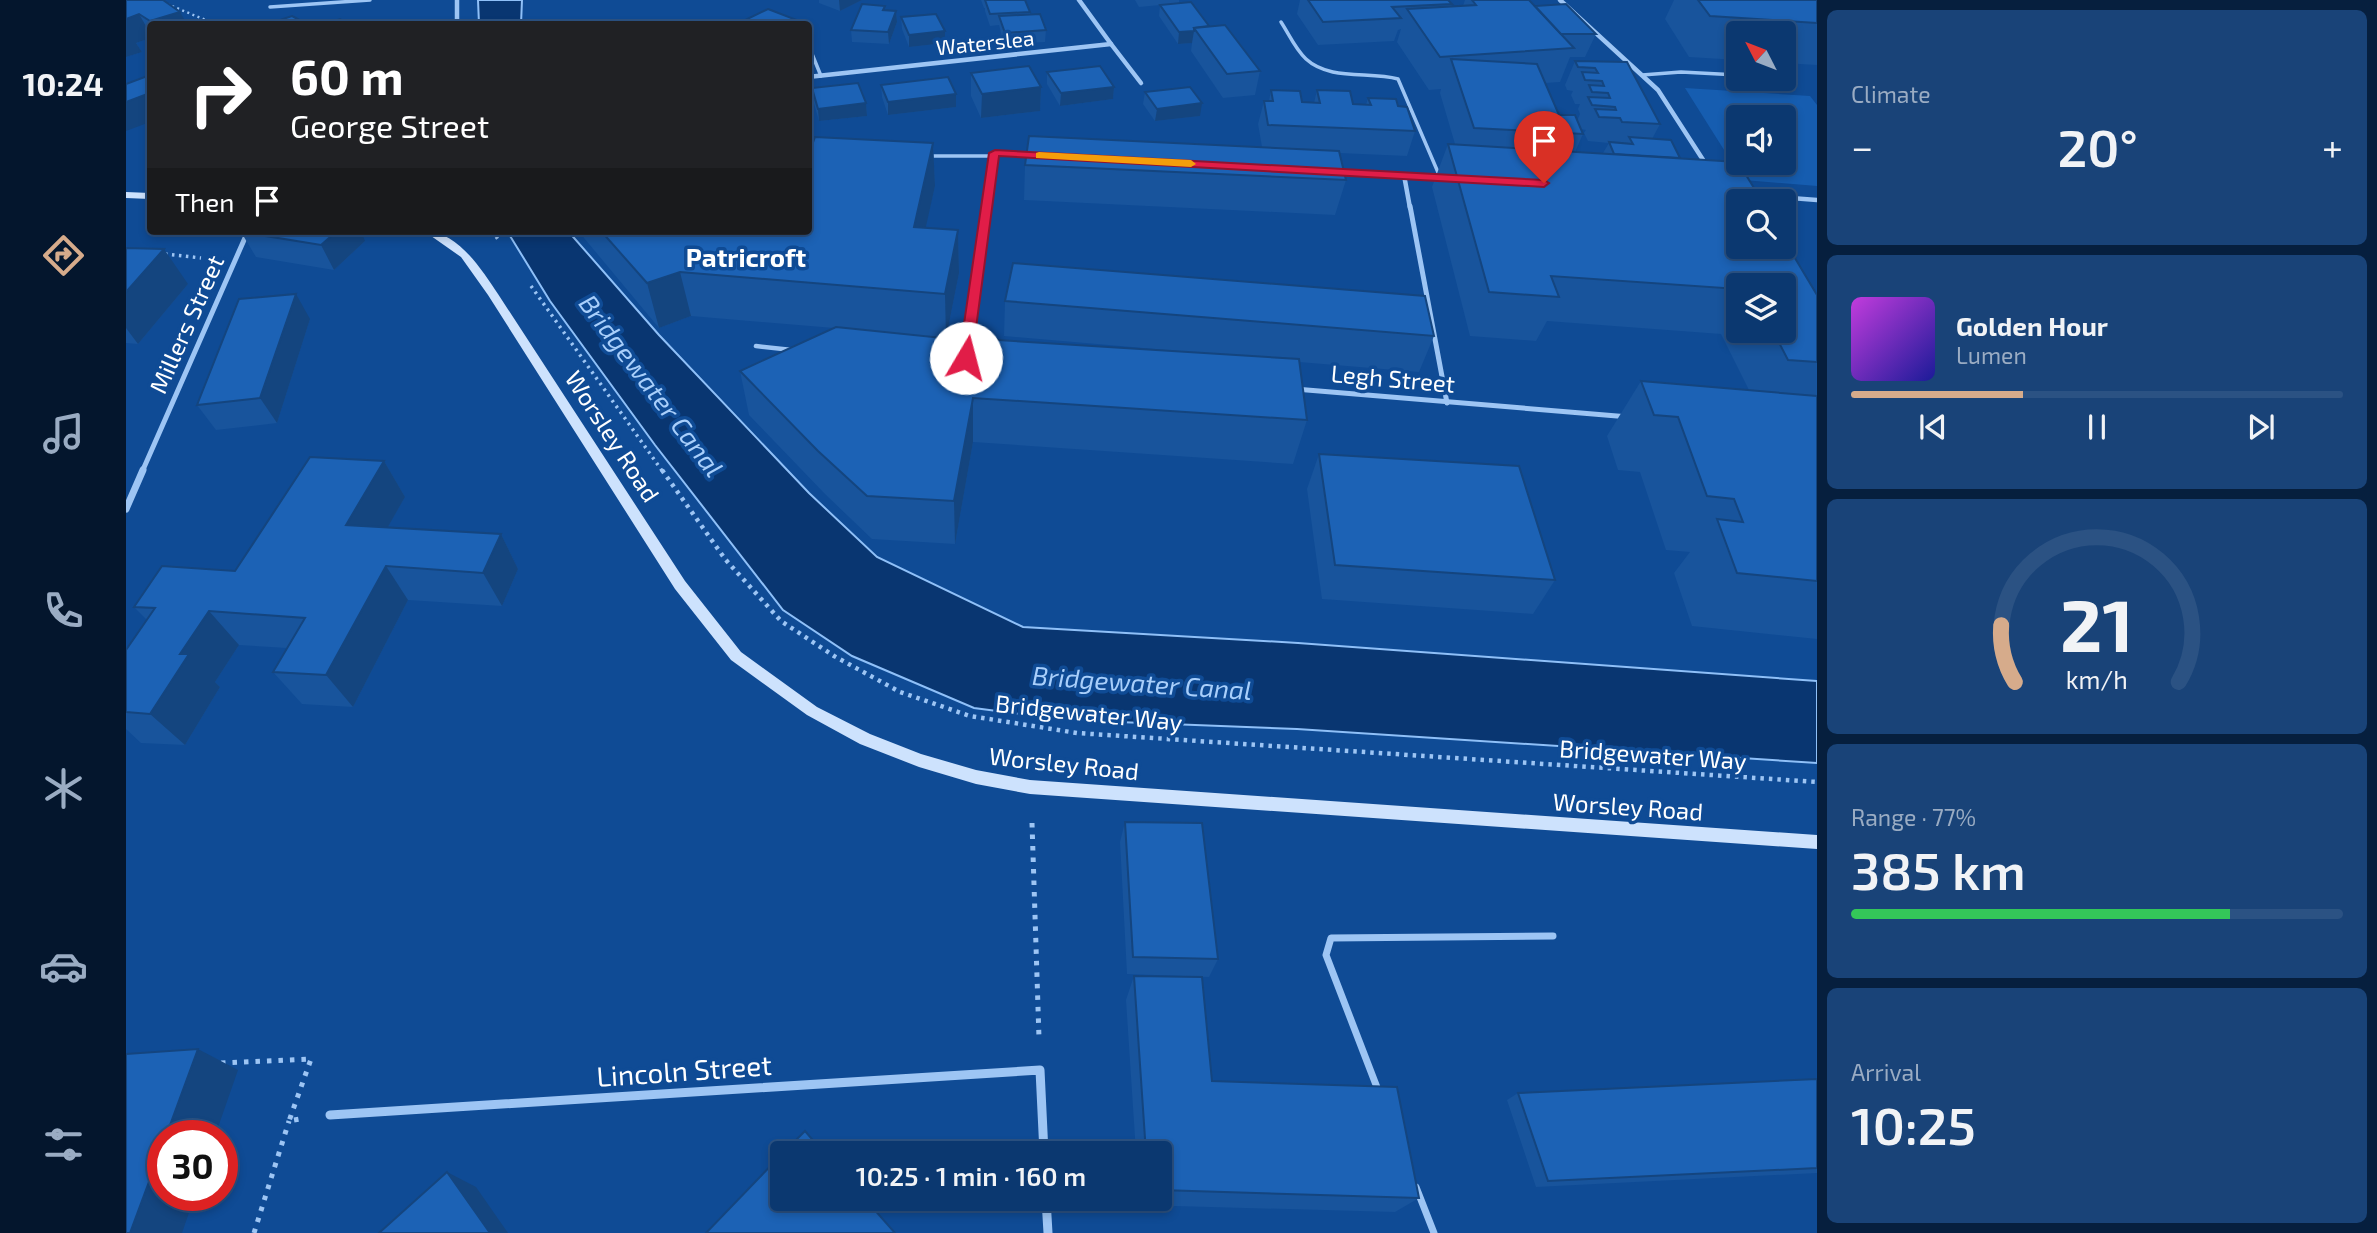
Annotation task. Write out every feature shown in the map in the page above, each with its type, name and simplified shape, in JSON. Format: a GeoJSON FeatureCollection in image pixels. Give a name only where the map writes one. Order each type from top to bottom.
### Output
{"type":"FeatureCollection","features":[{"type":"Feature","properties":{"kind":"main road"},"geometry":{"type":"LineString","coordinates":[[126,195],[147,196]]}},
{"type":"Feature","properties":{"kind":"main road","name":"Worsley Road"},"geometry":{"type":"LineString","coordinates":[[435,235],[465,255],[493,294],[680,585],[736,656],[812,712],[865,739],[976,778],[1030,787],[1817,842]]}},
{"type":"Feature","properties":{"kind":"street"},"geometry":{"type":"LineString","coordinates":[[457,0],[457,21]]}},
{"type":"Feature","properties":{"kind":"street"},"geometry":{"type":"LineString","coordinates":[[1079,0],[1141,83]]}},
{"type":"Feature","properties":{"kind":"street"},"geometry":{"type":"LineString","coordinates":[[1560,0],[1658,90],[1711,171]]}},
{"type":"Feature","properties":{"kind":"street","name":"Waterslea"},"geometry":{"type":"LineString","coordinates":[[812,77],[1111,44]]}},
{"type":"Feature","properties":{"kind":"street"},"geometry":{"type":"LineString","coordinates":[[966,358],[994,155],[1035,155]]}},
{"type":"Feature","properties":{"kind":"street"},"geometry":{"type":"LineString","coordinates":[[1322,171],[1453,178]]}},
{"type":"Feature","properties":{"kind":"street"},"geometry":{"type":"LineString","coordinates":[[1404,175],[1447,403]]}},
{"type":"Feature","properties":{"kind":"street"},"geometry":{"type":"LineString","coordinates":[[1796,199],[1817,200]]}},
{"type":"Feature","properties":{"kind":"street","name":"Millers Street"},"geometry":{"type":"LineString","coordinates":[[126,509],[246,235]]}},
{"type":"Feature","properties":{"kind":"street","name":"Legh Street"},"geometry":{"type":"LineString","coordinates":[[1282,387],[1639,418]]}},
{"type":"Feature","properties":{"kind":"street"},"geometry":{"type":"LineString","coordinates":[[1040,1070],[1043,1141]]}},
{"type":"Feature","properties":{"kind":"street","name":"Lincoln Street"},"geometry":{"type":"LineString","coordinates":[[330,1115],[1040,1070]]}},
{"type":"Feature","properties":{"kind":"street"},"geometry":{"type":"LineString","coordinates":[[1047,1211],[1048,1233]]}},
{"type":"Feature","properties":{"kind":"lane"},"geometry":{"type":"LineString","coordinates":[[270,7],[370,0]]}},
{"type":"Feature","properties":{"kind":"lane"},"geometry":{"type":"LineString","coordinates":[[1559,11],[1572,11]]}},
{"type":"Feature","properties":{"kind":"lane"},"geometry":{"type":"LineString","coordinates":[[1281,22],[1313,65],[1336,71],[1386,74],[1398,79],[1440,177]]}},
{"type":"Feature","properties":{"kind":"lane"},"geometry":{"type":"LineString","coordinates":[[812,54],[821,76]]}},
{"type":"Feature","properties":{"kind":"lane"},"geometry":{"type":"LineString","coordinates":[[1642,75],[1681,72],[1726,74]]}},
{"type":"Feature","properties":{"kind":"lane"},"geometry":{"type":"LineString","coordinates":[[916,155],[994,155]]}},
{"type":"Feature","properties":{"kind":"lane"},"geometry":{"type":"LineString","coordinates":[[755,346],[794,350]]}},
{"type":"Feature","properties":{"kind":"lane"},"geometry":{"type":"LineString","coordinates":[[1384,1105],[1326,956],[1331,938],[1553,936]]}},
{"type":"Feature","properties":{"kind":"lane"},"geometry":{"type":"LineString","coordinates":[[1414,1182],[1434,1233]]}},
{"type":"Feature","properties":{"kind":"path"},"geometry":{"type":"LineString","coordinates":[[159,1],[208,21]]}},
{"type":"Feature","properties":{"kind":"path"},"geometry":{"type":"LineString","coordinates":[[495,235],[508,254]]}},
{"type":"Feature","properties":{"kind":"path"},"geometry":{"type":"LineString","coordinates":[[153,253],[234,261]]}},
{"type":"Feature","properties":{"kind":"path","name":"Bridgewater Way"},"geometry":{"type":"LineString","coordinates":[[524,276],[725,559],[765,604],[781,621],[823,649],[900,691],[970,716],[1076,733],[1817,782]]}},
{"type":"Feature","properties":{"kind":"path"},"geometry":{"type":"LineString","coordinates":[[1030,787],[1040,1070]]}},
{"type":"Feature","properties":{"kind":"path"},"geometry":{"type":"LineString","coordinates":[[218,1063],[311,1059],[254,1233]]}},
{"type":"Feature","properties":{"kind":"path"},"geometry":{"type":"LineString","coordinates":[[289,1121],[330,1115]]}},
{"type":"Feature","properties":{"kind":"shaded area"},"geometry":{"type":"Polygon","coordinates":[[[1685,88],[1810,96],[1817,105],[1817,186],[1743,180],[1740,175],[1796,175],[1796,105],[1726,105],[1726,153],[1685,88]]]}},
{"type":"Feature","properties":{"kind":"water"},"geometry":{"type":"Polygon","coordinates":[[[478,0],[522,0],[521,21],[479,21],[478,0]]]}},
{"type":"Feature","properties":{"kind":"water","name":"Bridgewater Canal"},"geometry":{"type":"Polygon","coordinates":[[[509,235],[572,235],[659,335],[809,493],[877,557],[1023,627],[1298,643],[1817,681],[1817,763],[1297,729],[1067,720],[974,708],[852,656],[783,610],[655,445],[550,301],[509,235]]]}},
{"type":"Feature","properties":{"kind":"building"},"geometry":{"type":"Polygon","coordinates":[[[126,0],[163,0],[180,12],[150,21],[139,14],[126,19],[126,0]]]}},
{"type":"Feature","properties":{"kind":"building"},"geometry":{"type":"Polygon","coordinates":[[[985,0],[1025,0],[1030,12],[990,14],[985,0]]]}},
{"type":"Feature","properties":{"kind":"building"},"geometry":{"type":"Polygon","coordinates":[[[1308,0],[1448,0],[1452,4],[1392,7],[1401,18],[1323,22],[1308,0]]]}},
{"type":"Feature","properties":{"kind":"building"},"geometry":{"type":"Polygon","coordinates":[[[1472,0],[1529,0],[1574,48],[1440,57],[1407,9],[1476,5],[1472,0]]]}},
{"type":"Feature","properties":{"kind":"building"},"geometry":{"type":"Polygon","coordinates":[[[1698,0],[1817,0],[1817,23],[1710,16],[1698,0]]]}},
{"type":"Feature","properties":{"kind":"building"},"geometry":{"type":"Polygon","coordinates":[[[1191,2],[1209,26],[1179,32],[1160,5],[1191,2]]]}},
{"type":"Feature","properties":{"kind":"building"},"geometry":{"type":"Polygon","coordinates":[[[862,4],[885,6],[883,10],[896,11],[888,32],[851,30],[862,4]]]}},
{"type":"Feature","properties":{"kind":"building"},"geometry":{"type":"Polygon","coordinates":[[[1566,4],[1596,34],[1561,34],[1535,6],[1566,4]]]}},
{"type":"Feature","properties":{"kind":"building"},"geometry":{"type":"Polygon","coordinates":[[[768,9],[794,19],[789,21],[743,21],[768,9]]]}},
{"type":"Feature","properties":{"kind":"building"},"geometry":{"type":"Polygon","coordinates":[[[936,14],[945,31],[909,35],[901,17],[936,14]]]}},
{"type":"Feature","properties":{"kind":"building"},"geometry":{"type":"Polygon","coordinates":[[[1040,14],[1046,30],[1005,33],[999,16],[1040,14]]]}},
{"type":"Feature","properties":{"kind":"building"},"geometry":{"type":"Polygon","coordinates":[[[292,16],[301,21],[277,21],[292,16]]]}},
{"type":"Feature","properties":{"kind":"building"},"geometry":{"type":"Polygon","coordinates":[[[1225,25],[1260,71],[1227,74],[1194,28],[1225,25]]]}},
{"type":"Feature","properties":{"kind":"building"},"geometry":{"type":"Polygon","coordinates":[[[1451,59],[1537,64],[1559,115],[1575,115],[1583,134],[1474,128],[1451,59]]]}},
{"type":"Feature","properties":{"kind":"building"},"geometry":{"type":"Polygon","coordinates":[[[1575,61],[1627,62],[1660,124],[1622,122],[1620,118],[1599,117],[1595,109],[1616,110],[1615,107],[1592,105],[1588,97],[1610,98],[1608,93],[1592,92],[1589,85],[1604,86],[1602,81],[1585,80],[1582,72],[1598,73],[1595,68],[1578,67],[1575,61]]]}},
{"type":"Feature","properties":{"kind":"building"},"geometry":{"type":"Polygon","coordinates":[[[1029,66],[1041,87],[982,94],[971,73],[1029,66]]]}},
{"type":"Feature","properties":{"kind":"building"},"geometry":{"type":"Polygon","coordinates":[[[1100,66],[1114,87],[1061,93],[1047,72],[1100,66]]]}},
{"type":"Feature","properties":{"kind":"building"},"geometry":{"type":"Polygon","coordinates":[[[147,76],[147,94],[126,102],[126,84],[147,76]]]}},
{"type":"Feature","properties":{"kind":"building"},"geometry":{"type":"Polygon","coordinates":[[[948,77],[956,94],[888,102],[881,85],[948,77]]]}},
{"type":"Feature","properties":{"kind":"building"},"geometry":{"type":"Polygon","coordinates":[[[858,83],[866,103],[818,109],[812,88],[858,83]]]}},
{"type":"Feature","properties":{"kind":"building"},"geometry":{"type":"Polygon","coordinates":[[[1190,87],[1202,103],[1157,109],[1145,92],[1190,87]]]}},
{"type":"Feature","properties":{"kind":"building"},"geometry":{"type":"Polygon","coordinates":[[[1271,90],[1300,91],[1302,102],[1320,103],[1317,90],[1350,91],[1353,104],[1371,105],[1368,98],[1396,99],[1398,106],[1407,107],[1415,131],[1268,125],[1264,101],[1273,101],[1271,90]]]}},
{"type":"Feature","properties":{"kind":"building"},"geometry":{"type":"Polygon","coordinates":[[[1029,136],[1339,151],[1346,180],[1025,165],[1029,136]]]}},
{"type":"Feature","properties":{"kind":"building"},"geometry":{"type":"Polygon","coordinates":[[[815,137],[933,143],[914,227],[958,230],[945,294],[680,272],[647,283],[605,235],[812,235],[812,145],[815,137]]]}},
{"type":"Feature","properties":{"kind":"building"},"geometry":{"type":"Polygon","coordinates":[[[1629,137],[1671,140],[1680,158],[1614,154],[1609,142],[1633,144],[1629,137]]]}},
{"type":"Feature","properties":{"kind":"building"},"geometry":{"type":"Polygon","coordinates":[[[1448,144],[1726,161],[1726,175],[1746,175],[1755,189],[1726,189],[1726,259],[1796,259],[1817,295],[1817,362],[1788,360],[1779,343],[1796,343],[1796,273],[1726,273],[1726,288],[1551,276],[1559,297],[1489,292],[1448,144]]]}},
{"type":"Feature","properties":{"kind":"building"},"geometry":{"type":"Polygon","coordinates":[[[259,235],[332,235],[321,245],[259,235]]]}},
{"type":"Feature","properties":{"kind":"building"},"geometry":{"type":"Polygon","coordinates":[[[126,248],[164,249],[126,292],[126,248]]]}},
{"type":"Feature","properties":{"kind":"building"},"geometry":{"type":"Polygon","coordinates":[[[1013,263],[1425,296],[1434,336],[1005,301],[1013,263]]]}},
{"type":"Feature","properties":{"kind":"building"},"geometry":{"type":"Polygon","coordinates":[[[296,294],[260,398],[197,405],[239,299],[296,294]]]}},
{"type":"Feature","properties":{"kind":"building"},"geometry":{"type":"Polygon","coordinates":[[[836,327],[981,342],[982,339],[1299,359],[1307,420],[973,398],[954,501],[867,496],[818,451],[740,371],[836,327]]]}},
{"type":"Feature","properties":{"kind":"building"},"geometry":{"type":"Polygon","coordinates":[[[1641,381],[1817,396],[1817,581],[1737,573],[1717,519],[1743,522],[1734,499],[1707,496],[1678,417],[1654,415],[1641,381]]]}},
{"type":"Feature","properties":{"kind":"building"},"geometry":{"type":"Polygon","coordinates":[[[1319,454],[1519,466],[1555,580],[1335,565],[1319,454]]]}},
{"type":"Feature","properties":{"kind":"building"},"geometry":{"type":"Polygon","coordinates":[[[310,457],[384,461],[346,525],[501,534],[483,573],[386,566],[326,675],[273,672],[305,618],[209,611],[180,654],[189,654],[150,714],[126,712],[126,650],[155,608],[134,607],[162,566],[235,571],[310,457]]]}},
{"type":"Feature","properties":{"kind":"building"},"geometry":{"type":"Polygon","coordinates":[[[1125,822],[1202,823],[1218,959],[1133,957],[1125,822]]]}},
{"type":"Feature","properties":{"kind":"building"},"geometry":{"type":"Polygon","coordinates":[[[1134,976],[1202,977],[1212,1081],[1397,1087],[1419,1198],[1172,1190],[1172,1141],[1145,1141],[1134,976]]]}},
{"type":"Feature","properties":{"kind":"building"},"geometry":{"type":"Polygon","coordinates":[[[198,1049],[172,1120],[147,1120],[147,1187],[130,1233],[126,1233],[126,1054],[198,1049]]]}},
{"type":"Feature","properties":{"kind":"building"},"geometry":{"type":"Polygon","coordinates":[[[1817,1079],[1817,1168],[1548,1181],[1518,1093],[1817,1079]]]}},
{"type":"Feature","properties":{"kind":"building"},"geometry":{"type":"Polygon","coordinates":[[[805,1131],[814,1141],[795,1141],[805,1131]]]}},
{"type":"Feature","properties":{"kind":"building"},"geometry":{"type":"Polygon","coordinates":[[[770,1166],[770,1211],[876,1211],[895,1233],[706,1233],[770,1166]]]}},
{"type":"Feature","properties":{"kind":"building"},"geometry":{"type":"Polygon","coordinates":[[[447,1172],[490,1233],[379,1233],[447,1172]]]}},
{"type":"Feature","properties":{"kind":"slow traffic"},"geometry":{"type":"LineString","coordinates":[[1039,155],[1191,164]]}},
{"type":"Feature","properties":{"kind":"district","name":"Patricroft"},"geometry":{"type":"Point","coordinates":[746,256]}},
{"type":"Feature","properties":{"kind":"route"},"geometry":{"type":"LineString","coordinates":[[966,358],[995,153],[1544,183]]}}]}
